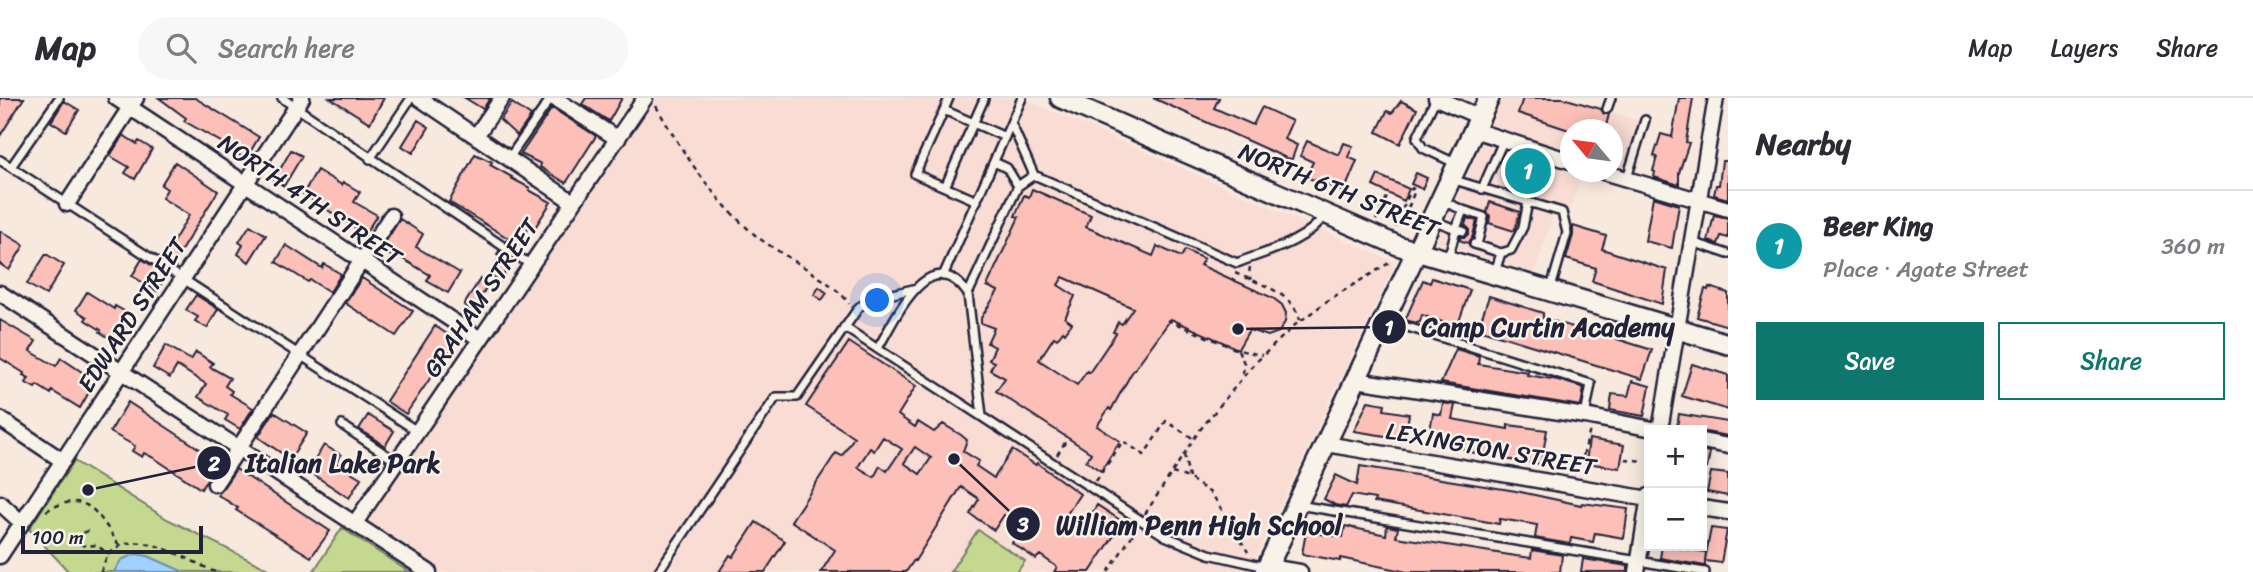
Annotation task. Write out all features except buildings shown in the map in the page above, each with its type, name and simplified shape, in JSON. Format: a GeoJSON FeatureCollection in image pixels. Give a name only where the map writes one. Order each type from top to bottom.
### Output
{"type":"FeatureCollection","features":[{"type":"Feature","properties":{"kind":"main road"},"geometry":{"type":"LineString","coordinates":[[1267,570],[1489,98]]}},
{"type":"Feature","properties":{"kind":"main road","name":"NORTH 6TH STREET"},"geometry":{"type":"LineString","coordinates":[[1416,251],[1728,344]]}},
{"type":"Feature","properties":{"kind":"street","name":"NORTH 4TH STREET"},"geometry":{"type":"LineString","coordinates":[[116,98],[133,103],[245,184],[480,339]]}},
{"type":"Feature","properties":{"kind":"street"},"geometry":{"type":"LineString","coordinates":[[419,98],[573,202]]}},
{"type":"Feature","properties":{"kind":"street"},"geometry":{"type":"LineString","coordinates":[[476,136],[502,98]]}},
{"type":"Feature","properties":{"kind":"street"},"geometry":{"type":"LineString","coordinates":[[552,98],[618,139]]}},
{"type":"Feature","properties":{"kind":"street"},"geometry":{"type":"LineString","coordinates":[[1436,98],[1504,139],[1560,158]]}},
{"type":"Feature","properties":{"kind":"street"},"geometry":{"type":"LineString","coordinates":[[1660,425],[1716,98]]}},
{"type":"Feature","properties":{"kind":"street","name":"NORTH 6TH STREET"},"geometry":{"type":"LineString","coordinates":[[1071,100],[1325,214],[1416,251]]}},
{"type":"Feature","properties":{"kind":"street","name":"GRAHAM STREET"},"geometry":{"type":"LineString","coordinates":[[355,523],[573,202],[618,139],[651,102]]}},
{"type":"Feature","properties":{"kind":"street"},"geometry":{"type":"LineString","coordinates":[[67,204],[133,103]]}},
{"type":"Feature","properties":{"kind":"street","name":"EDWARD STREET"},"geometry":{"type":"LineString","coordinates":[[0,556],[299,103]]}},
{"type":"Feature","properties":{"kind":"street"},"geometry":{"type":"LineString","coordinates":[[1623,178],[1728,209]]}},
{"type":"Feature","properties":{"kind":"street"},"geometry":{"type":"LineString","coordinates":[[215,484],[391,216]]}},
{"type":"Feature","properties":{"kind":"street"},"geometry":{"type":"LineString","coordinates":[[0,293],[429,572]]}},
{"type":"Feature","properties":{"kind":"street"},"geometry":{"type":"LineString","coordinates":[[1356,380],[1644,428]]}},
{"type":"Feature","properties":{"kind":"street"},"geometry":{"type":"LineString","coordinates":[[0,419],[63,461]]}},
{"type":"Feature","properties":{"kind":"street"},"geometry":{"type":"LineString","coordinates":[[1707,442],[1728,446]]}},
{"type":"Feature","properties":{"kind":"street","name":"LEXINGTON STREET"},"geometry":{"type":"LineString","coordinates":[[1326,444],[1644,497]]}},
{"type":"Feature","properties":{"kind":"street"},"geometry":{"type":"LineString","coordinates":[[0,503],[22,523]]}},
{"type":"Feature","properties":{"kind":"street"},"geometry":{"type":"LineString","coordinates":[[1707,509],[1728,512]]}},
{"type":"Feature","properties":{"kind":"street"},"geometry":{"type":"LineString","coordinates":[[1638,567],[1644,529]]}},
{"type":"Feature","properties":{"kind":"street"},"geometry":{"type":"LineString","coordinates":[[1267,570],[1300,572]]}},
{"type":"Feature","properties":{"kind":"lane"},"geometry":{"type":"LineString","coordinates":[[11,167],[59,98]]}},
{"type":"Feature","properties":{"kind":"lane"},"geometry":{"type":"LineString","coordinates":[[282,98],[299,103],[370,159],[531,265]]}},
{"type":"Feature","properties":{"kind":"lane"},"geometry":{"type":"LineString","coordinates":[[370,159],[411,98]]}},
{"type":"Feature","properties":{"kind":"lane"},"geometry":{"type":"LineString","coordinates":[[509,158],[552,98]]}},
{"type":"Feature","properties":{"kind":"lane"},"geometry":{"type":"LineString","coordinates":[[949,98],[915,174],[976,201]]}},
{"type":"Feature","properties":{"kind":"lane"},"geometry":{"type":"LineString","coordinates":[[943,276],[1022,98]]}},
{"type":"Feature","properties":{"kind":"lane"},"geometry":{"type":"LineString","coordinates":[[1436,98],[1417,138],[1423,148],[1482,188],[1562,212],[1567,233],[1551,290]]}},
{"type":"Feature","properties":{"kind":"lane"},"geometry":{"type":"LineString","coordinates":[[1607,109],[1611,98]]}},
{"type":"Feature","properties":{"kind":"lane"},"geometry":{"type":"LineString","coordinates":[[945,187],[984,99]]}},
{"type":"Feature","properties":{"kind":"lane"},"geometry":{"type":"LineString","coordinates":[[944,110],[1005,137]]}},
{"type":"Feature","properties":{"kind":"lane"},"geometry":{"type":"LineString","coordinates":[[1627,179],[1646,120]]}},
{"type":"Feature","properties":{"kind":"lane"},"geometry":{"type":"LineString","coordinates":[[1011,123],[1034,175],[1237,263],[1299,238],[1313,230],[1325,214]]}},
{"type":"Feature","properties":{"kind":"lane"},"geometry":{"type":"LineString","coordinates":[[1482,188],[1504,139]]}},
{"type":"Feature","properties":{"kind":"lane"},"geometry":{"type":"LineString","coordinates":[[0,160],[417,432]]}},
{"type":"Feature","properties":{"kind":"lane"},"geometry":{"type":"LineString","coordinates":[[994,162],[1007,168],[1018,186]]}},
{"type":"Feature","properties":{"kind":"lane"},"geometry":{"type":"LineString","coordinates":[[982,416],[968,293],[1018,186],[1034,175]]}},
{"type":"Feature","properties":{"kind":"lane"},"geometry":{"type":"LineString","coordinates":[[1440,200],[1484,217],[1476,240],[1501,253],[1511,250],[1518,240],[1528,202]]}},
{"type":"Feature","properties":{"kind":"lane"},"geometry":{"type":"LineString","coordinates":[[1447,260],[1460,230],[1463,210]]}},
{"type":"Feature","properties":{"kind":"lane"},"geometry":{"type":"LineString","coordinates":[[1432,219],[1460,230]]}},
{"type":"Feature","properties":{"kind":"lane"},"geometry":{"type":"LineString","coordinates":[[1691,241],[1728,254]]}},
{"type":"Feature","properties":{"kind":"lane"},"geometry":{"type":"LineString","coordinates":[[1494,273],[1501,253]]}},
{"type":"Feature","properties":{"kind":"lane"},"geometry":{"type":"LineString","coordinates":[[658,572],[776,397],[797,397],[859,307],[872,299],[913,289],[928,278],[943,276],[957,281],[968,293]]}},
{"type":"Feature","properties":{"kind":"lane"},"geometry":{"type":"LineString","coordinates":[[878,348],[913,289]]}},
{"type":"Feature","properties":{"kind":"lane"},"geometry":{"type":"LineString","coordinates":[[1384,320],[1591,384],[1588,419]]}},
{"type":"Feature","properties":{"kind":"lane"},"geometry":{"type":"LineString","coordinates":[[844,327],[1176,542],[1267,570]]}},
{"type":"Feature","properties":{"kind":"lane"},"geometry":{"type":"LineString","coordinates":[[342,425],[397,461]]}},
{"type":"Feature","properties":{"kind":"lane"},"geometry":{"type":"LineString","coordinates":[[1297,505],[1638,567],[1705,572]]}},
{"type":"Feature","properties":{"kind":"path"},"geometry":{"type":"LineString","coordinates":[[651,102],[690,162],[725,206],[772,248],[836,290],[847,300],[853,313]]}},
{"type":"Feature","properties":{"kind":"path"},"geometry":{"type":"LineString","coordinates":[[1395,227],[1406,199],[1412,188],[1415,190],[1409,206],[1405,204]]}},
{"type":"Feature","properties":{"kind":"path"},"geometry":{"type":"LineString","coordinates":[[1376,220],[1387,197]]}},
{"type":"Feature","properties":{"kind":"path"},"geometry":{"type":"LineString","coordinates":[[1145,514],[1194,439],[1243,376],[1263,355],[1301,321],[1356,281],[1389,263]]}},
{"type":"Feature","properties":{"kind":"path"},"geometry":{"type":"LineString","coordinates":[[1250,267],[1251,280]]}},
{"type":"Feature","properties":{"kind":"path"},"geometry":{"type":"LineString","coordinates":[[1235,273],[1290,300],[1301,321]]}},
{"type":"Feature","properties":{"kind":"path"},"geometry":{"type":"LineString","coordinates":[[1260,292],[1263,286]]}},
{"type":"Feature","properties":{"kind":"path"},"geometry":{"type":"LineString","coordinates":[[1167,320],[1238,350],[1263,355]]}},
{"type":"Feature","properties":{"kind":"path"},"geometry":{"type":"LineString","coordinates":[[1238,350],[1244,363],[1243,376]]}},
{"type":"Feature","properties":{"kind":"path"},"geometry":{"type":"LineString","coordinates":[[1583,456],[1588,419]]}},
{"type":"Feature","properties":{"kind":"path"},"geometry":{"type":"LineString","coordinates":[[1096,481],[1123,440],[1144,455],[1166,421],[1194,439]]}},
{"type":"Feature","properties":{"kind":"path"},"geometry":{"type":"LineString","coordinates":[[1057,455],[1068,438]]}},
{"type":"Feature","properties":{"kind":"path"},"geometry":{"type":"LineString","coordinates":[[1184,454],[1189,478]]}},
{"type":"Feature","properties":{"kind":"path"},"geometry":{"type":"LineString","coordinates":[[1625,459],[1643,461]]}},
{"type":"Feature","properties":{"kind":"path"},"geometry":{"type":"LineString","coordinates":[[1172,473],[1189,478],[1212,494],[1250,555]]}},
{"type":"Feature","properties":{"kind":"path"},"geometry":{"type":"LineString","coordinates":[[46,511],[70,501],[87,504],[119,545]]}},
{"type":"Feature","properties":{"kind":"path"},"geometry":{"type":"LineString","coordinates":[[1108,572],[1138,526]]}},
{"type":"Feature","properties":{"kind":"path"},"geometry":{"type":"LineString","coordinates":[[88,531],[79,534],[81,545],[96,545],[109,554]]}},
{"type":"Feature","properties":{"kind":"path"},"geometry":{"type":"LineString","coordinates":[[101,572],[109,554],[119,545],[133,541],[173,552],[215,572]]}},
{"type":"Feature","properties":{"kind":"shaded area"},"geometry":{"type":"Polygon","coordinates":[[[656,98],[1023,98],[1393,262],[1393,268],[1249,572],[443,572],[373,526],[370,523],[370,515],[656,98]]]}},
{"type":"Feature","properties":{"kind":"shaded area"},"geometry":{"type":"Polygon","coordinates":[[[1503,98],[1568,98],[1640,121],[1623,179],[1623,119],[1560,119],[1560,182],[1580,182],[1567,218],[1553,215],[1535,273],[1436,242],[1503,98]]]}},
{"type":"Feature","properties":{"kind":"green space"},"geometry":{"type":"Polygon","coordinates":[[[74,461],[167,519],[274,572],[69,572],[29,529],[74,461]]]}},
{"type":"Feature","properties":{"kind":"green space"},"geometry":{"type":"Polygon","coordinates":[[[342,528],[409,572],[313,572],[342,528]]]}},
{"type":"Feature","properties":{"kind":"green space"},"geometry":{"type":"Polygon","coordinates":[[[978,530],[1025,561],[1017,572],[950,572],[978,530]]]}},
{"type":"Feature","properties":{"kind":"water"},"geometry":{"type":"Polygon","coordinates":[[[136,554],[148,556],[184,572],[114,572],[121,560],[136,554]]]}},
{"type":"Feature","properties":{"kind":"place","name":"Beer King"},"geometry":{"type":"Point","coordinates":[1528,171]}},
{"type":"Feature","properties":{"kind":"place","name":"Camp Curtin Academy"},"geometry":{"type":"Point","coordinates":[1238,329]}},
{"type":"Feature","properties":{"kind":"place","name":"William Penn High School"},"geometry":{"type":"Point","coordinates":[954,459]}},
{"type":"Feature","properties":{"kind":"place","name":"Italian Lake Park"},"geometry":{"type":"Point","coordinates":[88,490]}}]}
